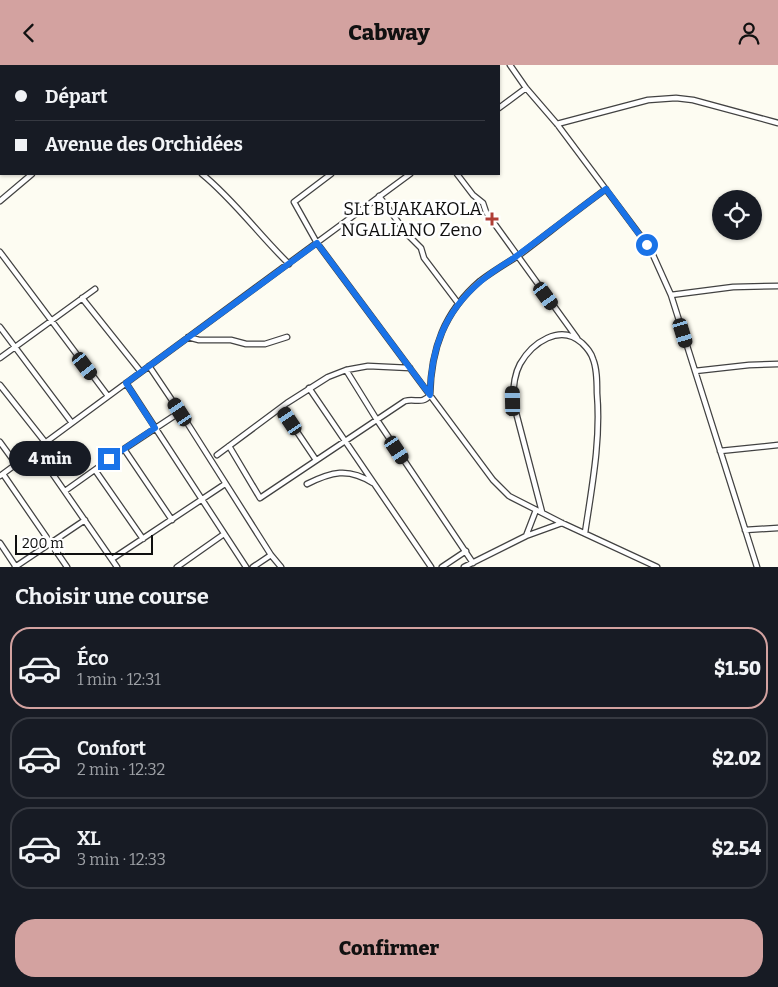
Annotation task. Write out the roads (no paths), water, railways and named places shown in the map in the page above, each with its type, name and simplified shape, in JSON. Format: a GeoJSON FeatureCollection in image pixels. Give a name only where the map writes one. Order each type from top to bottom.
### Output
{"type":"FeatureCollection","features":[{"type":"Feature","properties":{"kind":"street"},"geometry":{"type":"LineString","coordinates":[[510,65],[606,189],[647,245],[661,270],[671,295],[757,567]]}},
{"type":"Feature","properties":{"kind":"street"},"geometry":{"type":"LineString","coordinates":[[500,107],[526,88]]}},
{"type":"Feature","properties":{"kind":"street"},"geometry":{"type":"LineString","coordinates":[[557,124],[648,100],[676,98],[693,100],[778,123]]}},
{"type":"Feature","properties":{"kind":"street"},"geometry":{"type":"LineString","coordinates":[[0,201],[31,175]]}},
{"type":"Feature","properties":{"kind":"street"},"geometry":{"type":"LineString","coordinates":[[203,175],[227,197],[258,233],[289,264]]}},
{"type":"Feature","properties":{"kind":"street"},"geometry":{"type":"LineString","coordinates":[[329,175],[294,202],[317,243],[500,489],[509,496],[562,523],[657,567]]}},
{"type":"Feature","properties":{"kind":"street"},"geometry":{"type":"LineString","coordinates":[[67,567],[1,475],[409,175]]}},
{"type":"Feature","properties":{"kind":"street"},"geometry":{"type":"LineString","coordinates":[[458,175],[473,195],[483,203],[486,212],[578,339],[589,349],[593,359],[596,369],[599,418],[598,442],[585,533]]}},
{"type":"Feature","properties":{"kind":"street"},"geometry":{"type":"LineString","coordinates":[[229,446],[260,498],[405,401],[421,402],[430,395],[431,372],[438,339],[458,303],[487,275],[518,255],[606,189]]}},
{"type":"Feature","properties":{"kind":"street"},"geometry":{"type":"LineString","coordinates":[[379,196],[407,234],[422,248],[424,258],[458,303]]}},
{"type":"Feature","properties":{"kind":"street"},"geometry":{"type":"LineString","coordinates":[[0,252],[108,396]]}},
{"type":"Feature","properties":{"kind":"street"},"geometry":{"type":"LineString","coordinates":[[671,295],[733,287],[778,286]]}},
{"type":"Feature","properties":{"kind":"street"},"geometry":{"type":"LineString","coordinates":[[0,357],[95,289]]}},
{"type":"Feature","properties":{"kind":"street"},"geometry":{"type":"LineString","coordinates":[[82,299],[141,372]]}},
{"type":"Feature","properties":{"kind":"street"},"geometry":{"type":"LineString","coordinates":[[0,327],[72,423]]}},
{"type":"Feature","properties":{"kind":"street"},"geometry":{"type":"LineString","coordinates":[[542,513],[513,401],[515,375],[529,352],[540,343],[553,336],[565,334],[578,339]]}},
{"type":"Feature","properties":{"kind":"street"},"geometry":{"type":"LineString","coordinates":[[188,337],[199,340],[231,339],[246,344],[265,344],[287,337]]}},
{"type":"Feature","properties":{"kind":"street"},"geometry":{"type":"LineString","coordinates":[[695,371],[778,364]]}},
{"type":"Feature","properties":{"kind":"street"},"geometry":{"type":"LineString","coordinates":[[149,366],[271,555],[281,567]]}},
{"type":"Feature","properties":{"kind":"street"},"geometry":{"type":"LineString","coordinates":[[217,455],[309,387],[328,377],[368,366],[410,368]]}},
{"type":"Feature","properties":{"kind":"street"},"geometry":{"type":"LineString","coordinates":[[346,371],[473,563]]}},
{"type":"Feature","properties":{"kind":"street"},"geometry":{"type":"LineString","coordinates":[[126,383],[246,567]]}},
{"type":"Feature","properties":{"kind":"street"},"geometry":{"type":"LineString","coordinates":[[0,385],[45,443]]}},
{"type":"Feature","properties":{"kind":"street"},"geometry":{"type":"LineString","coordinates":[[309,387],[431,567]]}},
{"type":"Feature","properties":{"kind":"street"},"geometry":{"type":"LineString","coordinates":[[281,408],[316,460]]}},
{"type":"Feature","properties":{"kind":"street"},"geometry":{"type":"LineString","coordinates":[[65,491],[180,412]]}},
{"type":"Feature","properties":{"kind":"street"},"geometry":{"type":"LineString","coordinates":[[0,442],[16,464]]}},
{"type":"Feature","properties":{"kind":"street"},"geometry":{"type":"LineString","coordinates":[[720,451],[778,445]]}},
{"type":"Feature","properties":{"kind":"street"},"geometry":{"type":"LineString","coordinates":[[36,449],[117,567]]}},
{"type":"Feature","properties":{"kind":"street"},"geometry":{"type":"LineString","coordinates":[[124,449],[172,520]]}},
{"type":"Feature","properties":{"kind":"street"},"geometry":{"type":"LineString","coordinates":[[95,470],[144,539]]}},
{"type":"Feature","properties":{"kind":"street"},"geometry":{"type":"LineString","coordinates":[[307,484],[329,474],[345,473],[361,477],[376,485]]}},
{"type":"Feature","properties":{"kind":"street"},"geometry":{"type":"LineString","coordinates":[[112,559],[225,484]]}},
{"type":"Feature","properties":{"kind":"street"},"geometry":{"type":"LineString","coordinates":[[526,536],[536,510]]}},
{"type":"Feature","properties":{"kind":"street"},"geometry":{"type":"LineString","coordinates":[[0,543],[16,567],[84,520]]}},
{"type":"Feature","properties":{"kind":"street"},"geometry":{"type":"LineString","coordinates":[[464,567],[526,536],[562,523]]}},
{"type":"Feature","properties":{"kind":"street"},"geometry":{"type":"LineString","coordinates":[[745,529],[778,528]]}},
{"type":"Feature","properties":{"kind":"street"},"geometry":{"type":"LineString","coordinates":[[177,567],[224,534]]}},
{"type":"Feature","properties":{"kind":"street"},"geometry":{"type":"LineString","coordinates":[[442,567],[466,551]]}},
{"type":"Feature","properties":{"kind":"street"},"geometry":{"type":"LineString","coordinates":[[253,567],[271,555]]}},
{"type":"Feature","properties":{"kind":"place","name":"SLt BUAKAKOLA NGALIANO Zeno"},"geometry":{"type":"Point","coordinates":[492,219]}}]}
